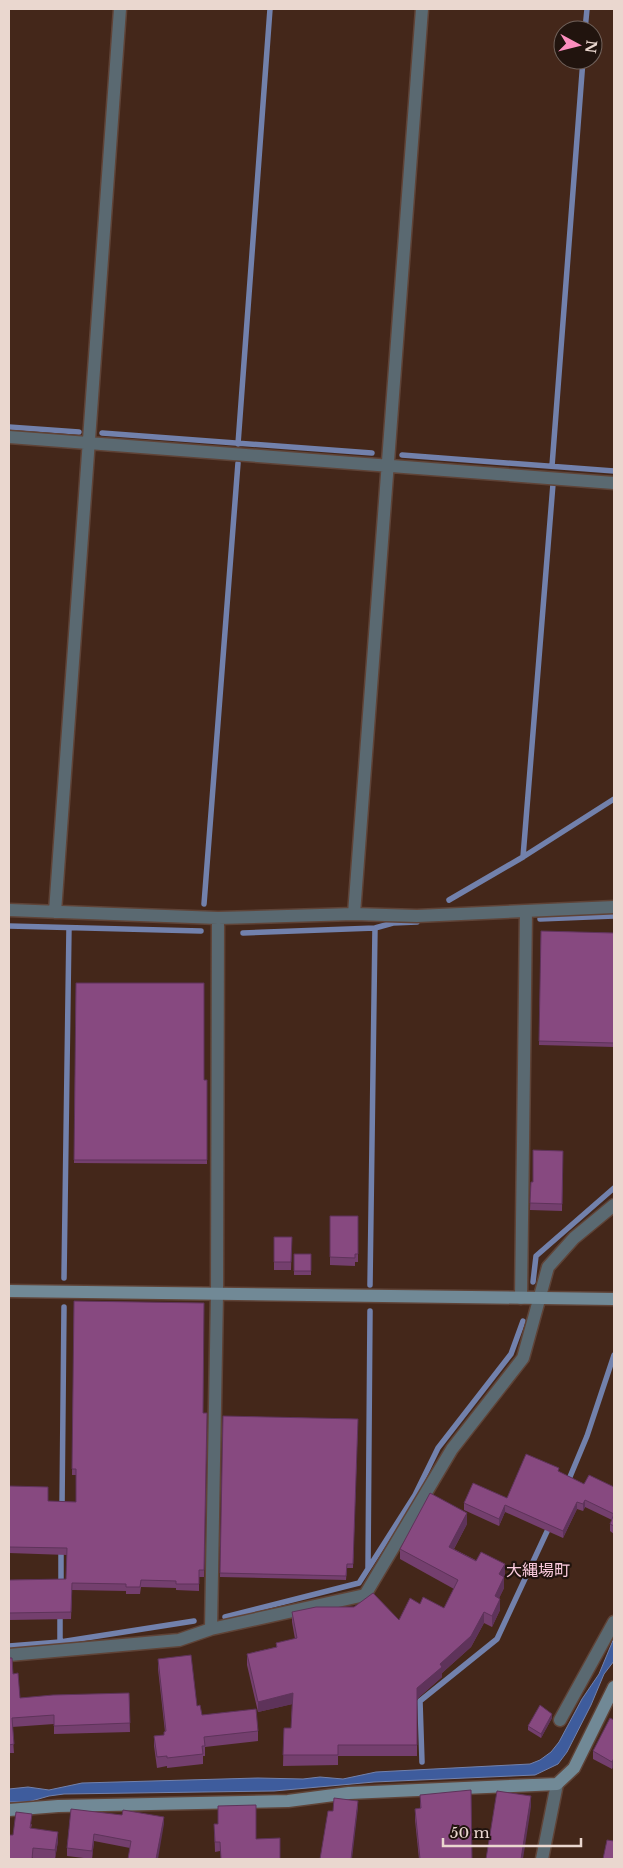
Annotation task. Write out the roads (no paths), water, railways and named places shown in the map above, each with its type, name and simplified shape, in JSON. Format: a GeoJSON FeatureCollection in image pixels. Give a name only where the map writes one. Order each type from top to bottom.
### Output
{"type":"FeatureCollection","features":[{"type":"Feature","properties":{"kind":"street"},"geometry":{"type":"LineString","coordinates":[[55,912],[120,9]]}},
{"type":"Feature","properties":{"kind":"street"},"geometry":{"type":"LineString","coordinates":[[354,914],[422,9]]}},
{"type":"Feature","properties":{"kind":"street"},"geometry":{"type":"LineString","coordinates":[[9,437],[614,482]]}},
{"type":"Feature","properties":{"kind":"street"},"geometry":{"type":"LineString","coordinates":[[9,910],[218,918],[354,914],[417,916],[526,912],[614,906]]}},
{"type":"Feature","properties":{"kind":"street"},"geometry":{"type":"LineString","coordinates":[[521,1298],[526,912]]}},
{"type":"Feature","properties":{"kind":"street"},"geometry":{"type":"LineString","coordinates":[[211,1629],[217,1294],[218,918]]}},
{"type":"Feature","properties":{"kind":"street"},"geometry":{"type":"LineString","coordinates":[[9,1655],[180,1640],[211,1629],[365,1595],[452,1449],[523,1358],[548,1267],[574,1238],[614,1205]]}},
{"type":"Feature","properties":{"kind":"street"},"geometry":{"type":"LineString","coordinates":[[9,1291],[614,1300]]}},
{"type":"Feature","properties":{"kind":"street"},"geometry":{"type":"LineString","coordinates":[[560,1720],[614,1622]]}},
{"type":"Feature","properties":{"kind":"street"},"geometry":{"type":"LineString","coordinates":[[542,1859],[557,1784],[574,1768],[614,1687]]}},
{"type":"Feature","properties":{"kind":"street"},"geometry":{"type":"LineString","coordinates":[[9,1810],[58,1806],[288,1801],[349,1793],[557,1784]]}},
{"type":"Feature","properties":{"kind":"water"},"geometry":{"type":"Polygon","coordinates":[[[614,1638],[614,1661],[604,1674],[591,1705],[567,1752],[558,1764],[535,1775],[374,1782],[274,1791],[64,1794],[28,1802],[9,1802],[9,1789],[28,1787],[49,1790],[82,1783],[258,1778],[303,1779],[320,1777],[343,1779],[376,1772],[530,1764],[551,1752],[559,1742],[582,1699],[599,1674],[614,1638]]]}},
{"type":"Feature","properties":{"kind":"waterway"},"geometry":{"type":"LineString","coordinates":[[238,444],[270,9]]}},
{"type":"Feature","properties":{"kind":"waterway"},"geometry":{"type":"LineString","coordinates":[[586,20],[587,9]]}},
{"type":"Feature","properties":{"kind":"waterway"},"geometry":{"type":"LineString","coordinates":[[552,466],[582,70]]}},
{"type":"Feature","properties":{"kind":"waterway"},"geometry":{"type":"LineString","coordinates":[[9,427],[79,432]]}},
{"type":"Feature","properties":{"kind":"waterway"},"geometry":{"type":"LineString","coordinates":[[102,433],[372,453]]}},
{"type":"Feature","properties":{"kind":"waterway"},"geometry":{"type":"LineString","coordinates":[[402,455],[614,471]]}},
{"type":"Feature","properties":{"kind":"waterway"},"geometry":{"type":"LineString","coordinates":[[204,904],[238,463]]}},
{"type":"Feature","properties":{"kind":"waterway"},"geometry":{"type":"LineString","coordinates":[[523,857],[553,484]]}},
{"type":"Feature","properties":{"kind":"waterway"},"geometry":{"type":"LineString","coordinates":[[449,900],[523,857],[614,799]]}},
{"type":"Feature","properties":{"kind":"waterway"},"geometry":{"type":"LineString","coordinates":[[540,919],[614,916]]}},
{"type":"Feature","properties":{"kind":"waterway"},"geometry":{"type":"LineString","coordinates":[[243,933],[375,928],[393,923],[417,922]]}},
{"type":"Feature","properties":{"kind":"waterway"},"geometry":{"type":"LineString","coordinates":[[9,926],[201,931]]}},
{"type":"Feature","properties":{"kind":"waterway"},"geometry":{"type":"LineString","coordinates":[[64,1278],[69,928]]}},
{"type":"Feature","properties":{"kind":"waterway"},"geometry":{"type":"LineString","coordinates":[[370,1285],[375,928]]}},
{"type":"Feature","properties":{"kind":"waterway"},"geometry":{"type":"LineString","coordinates":[[533,1282],[536,1256],[614,1188]]}},
{"type":"Feature","properties":{"kind":"waterway"},"geometry":{"type":"LineString","coordinates":[[62,1507],[64,1307]]}},
{"type":"Feature","properties":{"kind":"waterway"},"geometry":{"type":"LineString","coordinates":[[368,1568],[370,1311]]}},
{"type":"Feature","properties":{"kind":"waterway"},"geometry":{"type":"LineString","coordinates":[[225,1617],[359,1583],[415,1495],[438,1448],[511,1354],[523,1321]]}},
{"type":"Feature","properties":{"kind":"waterway"},"geometry":{"type":"LineString","coordinates":[[567,1484],[587,1436],[614,1355]]}},
{"type":"Feature","properties":{"kind":"waterway"},"geometry":{"type":"LineString","coordinates":[[422,1762],[420,1701],[497,1639],[550,1525]]}},
{"type":"Feature","properties":{"kind":"waterway"},"geometry":{"type":"LineString","coordinates":[[61,1549],[61,1585]]}},
{"type":"Feature","properties":{"kind":"waterway"},"geometry":{"type":"LineString","coordinates":[[60,1611],[60,1642]]}},
{"type":"Feature","properties":{"kind":"waterway"},"geometry":{"type":"LineString","coordinates":[[9,1646],[60,1642],[194,1621]]}},
{"type":"Feature","properties":{"kind":"district","name":"大縄場町"},"geometry":{"type":"Point","coordinates":[538,1570]}}]}
